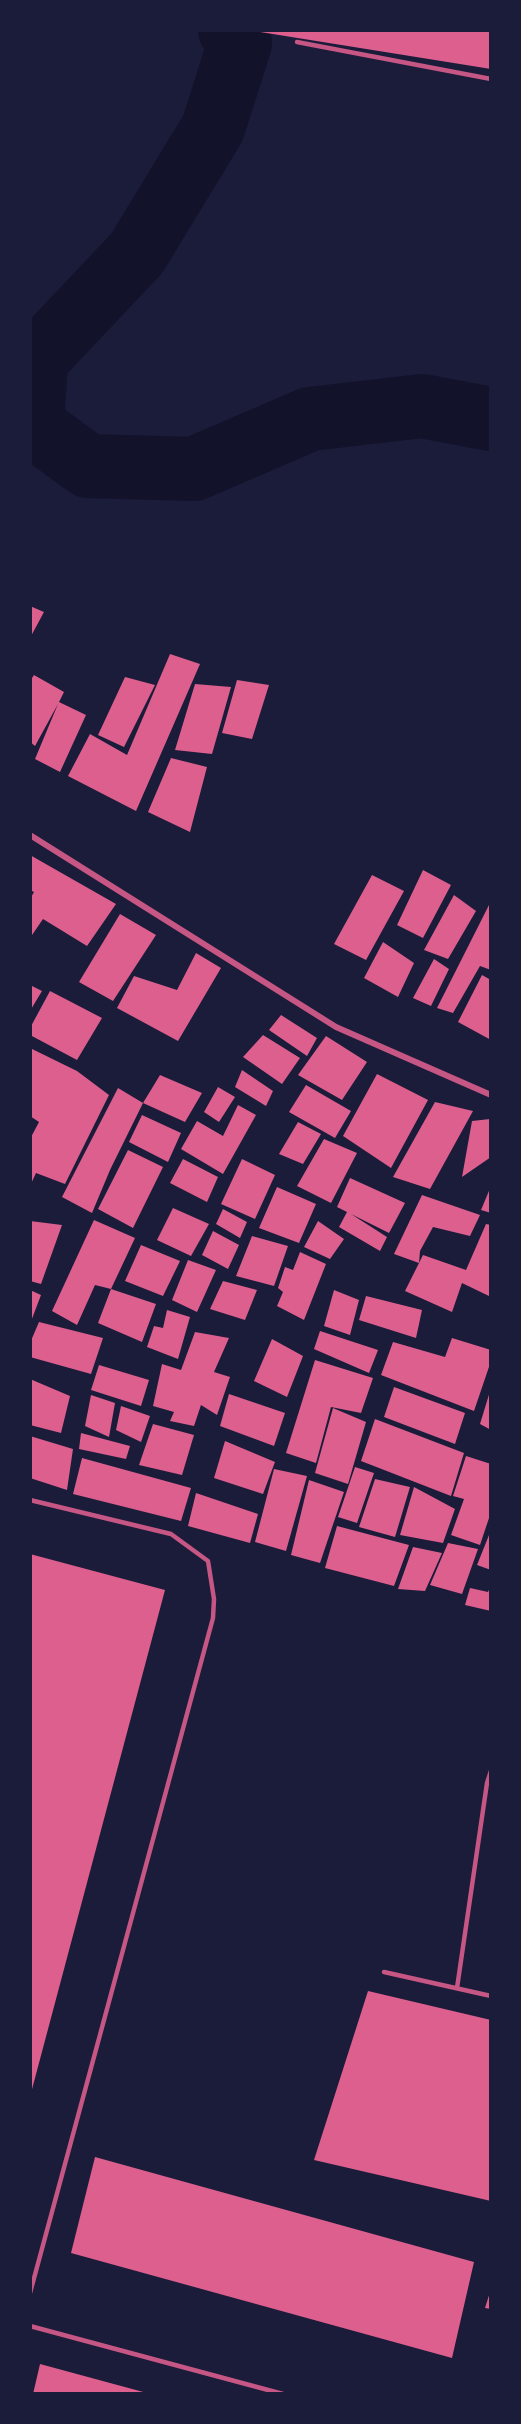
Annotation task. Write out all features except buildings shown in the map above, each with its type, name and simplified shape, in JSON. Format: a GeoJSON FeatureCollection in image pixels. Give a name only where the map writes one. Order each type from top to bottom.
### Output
{"type":"FeatureCollection","features":[{"type":"Feature","properties":{"kind":"street"},"geometry":{"type":"LineString","coordinates":[[30,835],[336,1027],[491,1095]]}},
{"type":"Feature","properties":{"kind":"lane"},"geometry":{"type":"LineString","coordinates":[[297,42],[491,79]]}},
{"type":"Feature","properties":{"kind":"lane"},"geometry":{"type":"LineString","coordinates":[[30,1500],[171,1534],[208,1562],[214,1599],[213,1618],[30,2293]]}},
{"type":"Feature","properties":{"kind":"lane"},"geometry":{"type":"LineString","coordinates":[[457,1988],[487,1783],[491,1771]]}},
{"type":"Feature","properties":{"kind":"lane"},"geometry":{"type":"LineString","coordinates":[[384,1972],[491,1996]]}},
{"type":"Feature","properties":{"kind":"lane"},"geometry":{"type":"LineString","coordinates":[[30,2326],[283,2394]]}},
{"type":"Feature","properties":{"kind":"waterway"},"geometry":{"type":"LineString","coordinates":[[230,30],[240,43],[213,128],[137,253],[36,360],[32,425],[88,466],[194,469],[310,419],[422,406],[491,419]]}}]}
